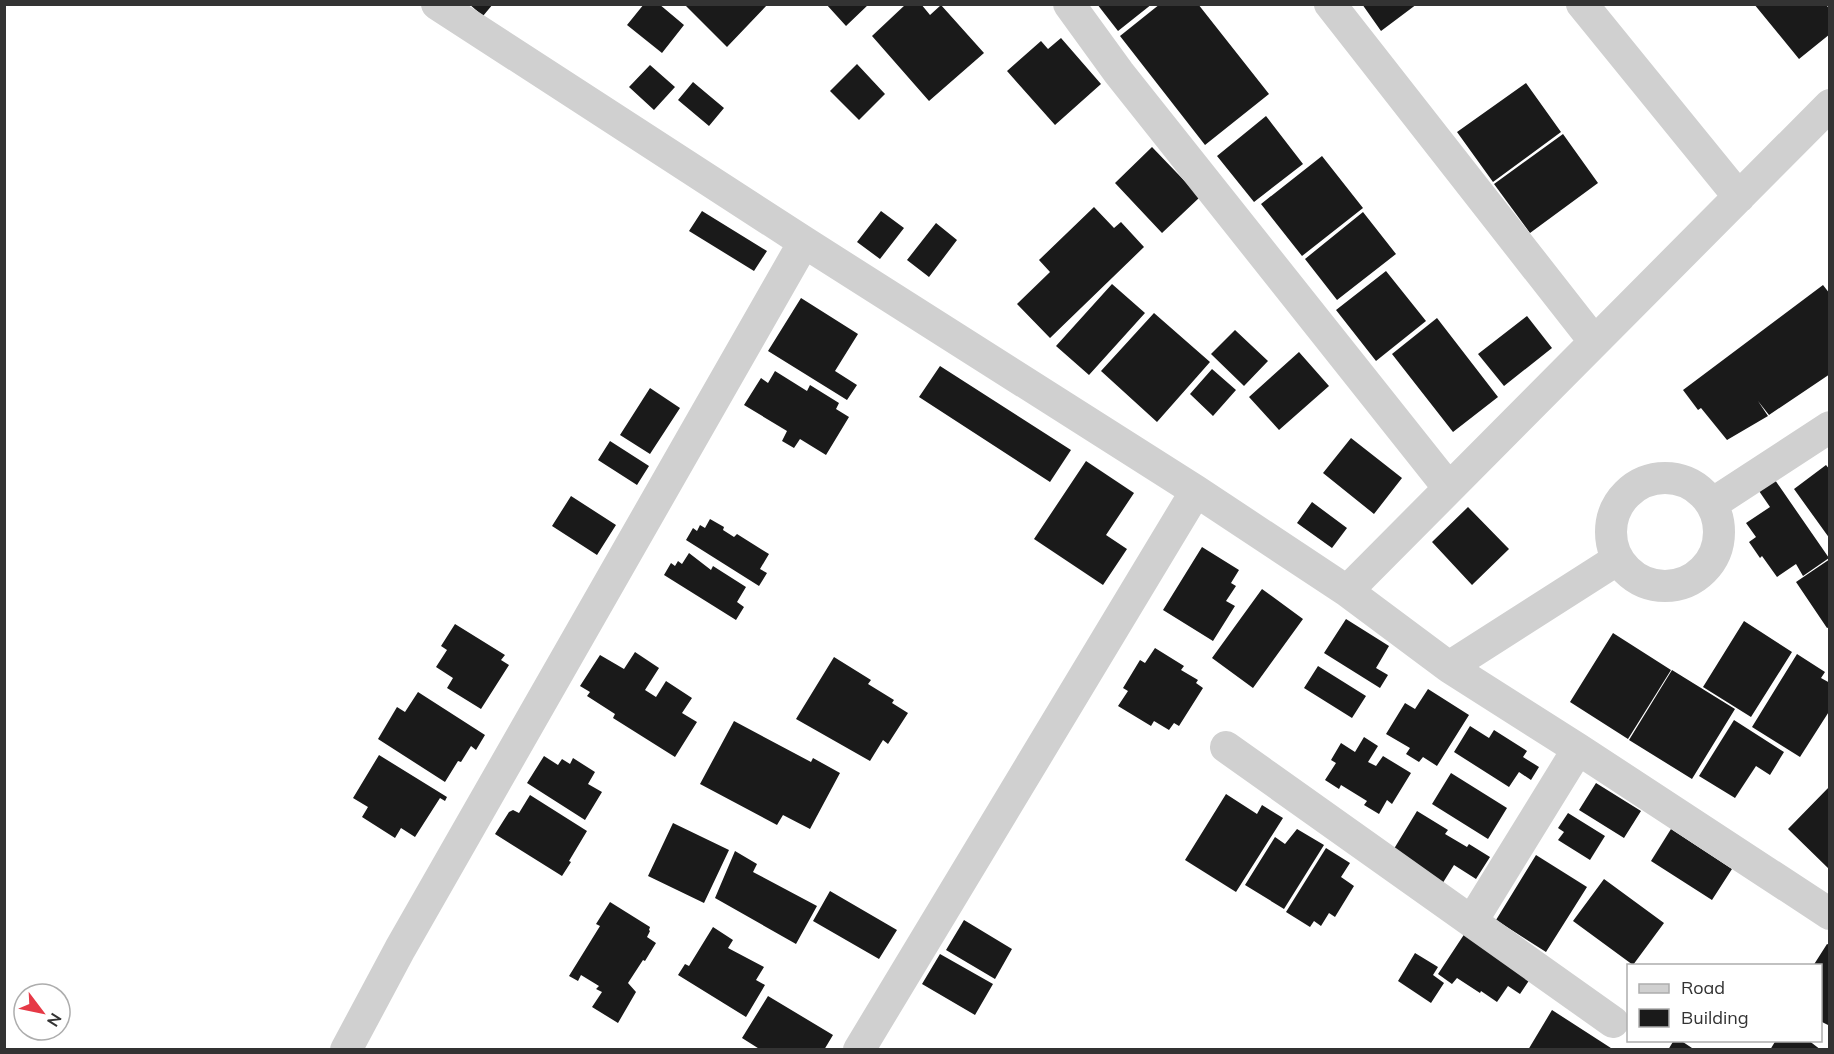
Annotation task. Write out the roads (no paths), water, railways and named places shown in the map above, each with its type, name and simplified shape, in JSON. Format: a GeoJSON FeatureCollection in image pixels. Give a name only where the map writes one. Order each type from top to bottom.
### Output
{"type":"FeatureCollection","features":[{"type":"Feature","properties":{"kind":"street"},"geometry":{"type":"LineString","coordinates":[[437,4],[804,242],[1196,491],[1347,591],[1449,667],[1830,914]]}},
{"type":"Feature","properties":{"kind":"street"},"geometry":{"type":"LineString","coordinates":[[1068,4],[1119,73],[1448,488]]}},
{"type":"Feature","properties":{"kind":"street"},"geometry":{"type":"LineString","coordinates":[[1330,4],[1594,341]]}},
{"type":"Feature","properties":{"kind":"street"},"geometry":{"type":"LineString","coordinates":[[1582,4],[1738,196]]}},
{"type":"Feature","properties":{"kind":"street"},"geometry":{"type":"LineString","coordinates":[[1347,591],[1830,105]]}},
{"type":"Feature","properties":{"kind":"street"},"geometry":{"type":"LineString","coordinates":[[346,1050],[400,950],[804,242]]}},
{"type":"Feature","properties":{"kind":"street"},"geometry":{"type":"LineString","coordinates":[[1712,504],[1830,427]]}},
{"type":"Feature","properties":{"kind":"street"},"geometry":{"type":"LineString","coordinates":[[1676,478],[1697,488],[1712,504],[1718,519],[1720,535],[1717,550],[1710,564],[1699,575],[1678,585],[1655,585],[1640,580],[1618,559],[1612,545],[1611,529],[1614,514],[1621,500],[1645,481],[1676,478]]}},
{"type":"Feature","properties":{"kind":"street"},"geometry":{"type":"LineString","coordinates":[[859,1050],[1196,491]]}},
{"type":"Feature","properties":{"kind":"street"},"geometry":{"type":"LineString","coordinates":[[1449,667],[1618,559]]}},
{"type":"Feature","properties":{"kind":"street"},"geometry":{"type":"LineString","coordinates":[[1226,747],[1613,1022]]}},
{"type":"Feature","properties":{"kind":"street"},"geometry":{"type":"LineString","coordinates":[[1472,921],[1578,749]]}}]}
